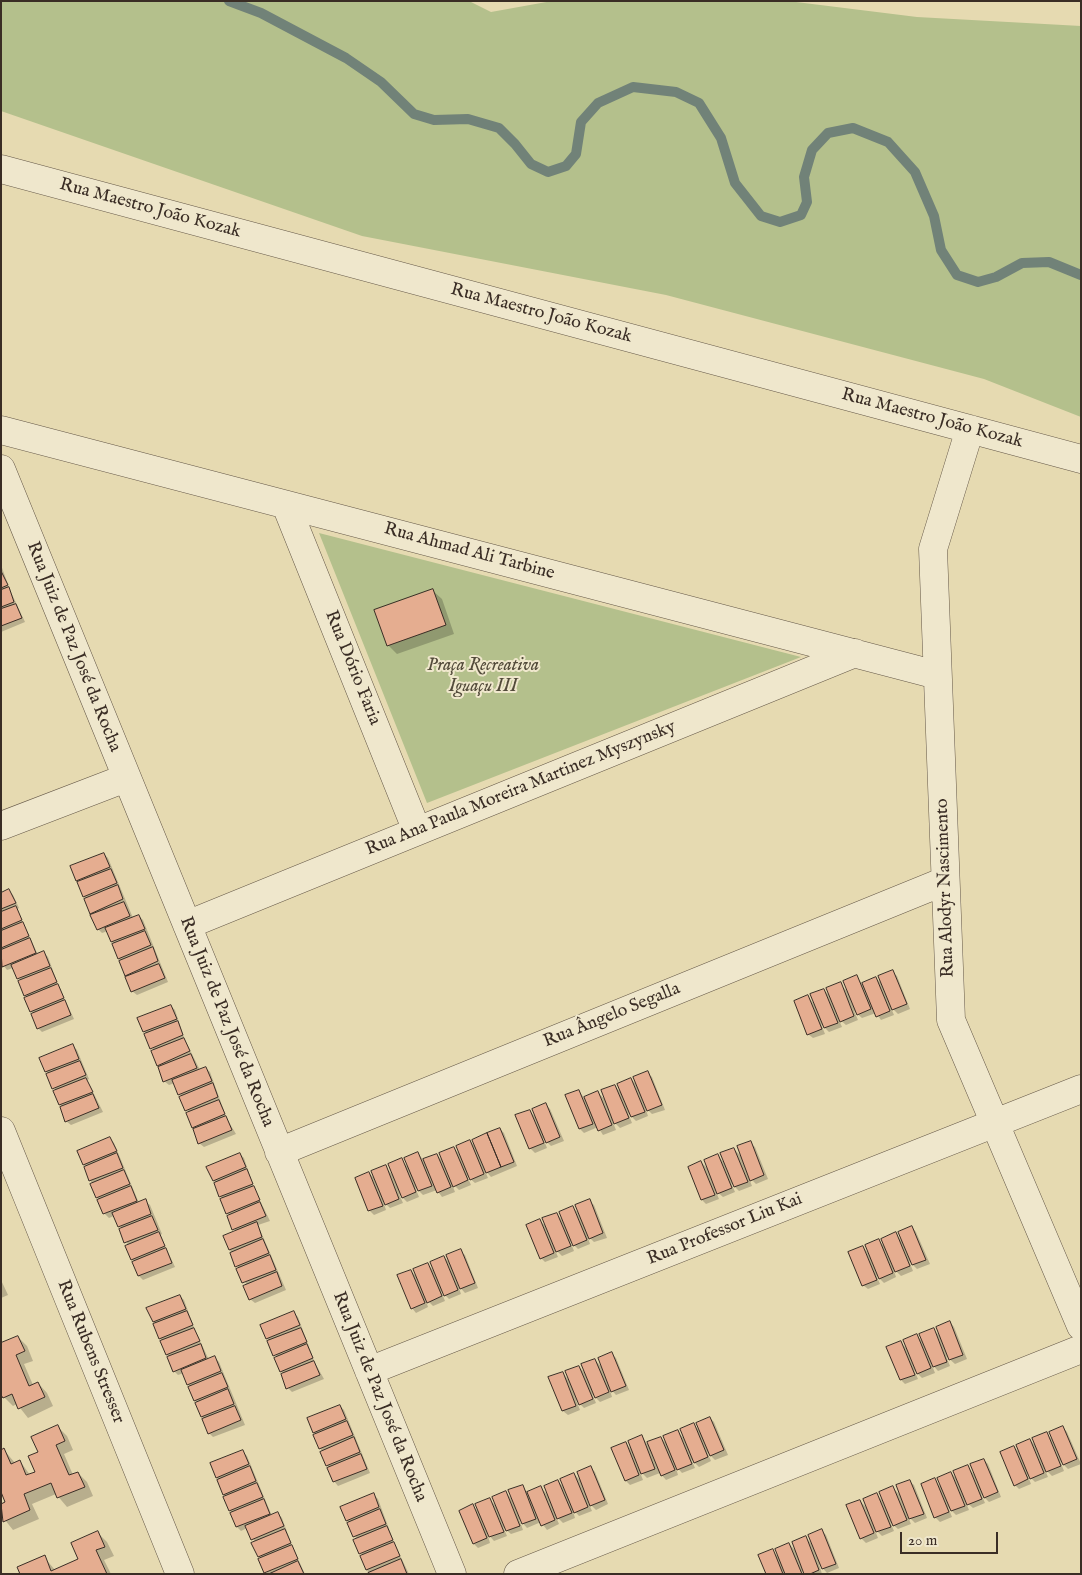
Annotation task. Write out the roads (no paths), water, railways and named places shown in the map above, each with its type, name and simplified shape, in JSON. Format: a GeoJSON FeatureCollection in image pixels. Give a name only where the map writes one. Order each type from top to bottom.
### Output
{"type":"FeatureCollection","features":[{"type":"Feature","properties":{"kind":"street","name":"Rua Maestro João Kozak"},"geometry":{"type":"LineString","coordinates":[[1,169],[1081,459]]}},
{"type":"Feature","properties":{"kind":"street","name":"Rua Alodyr Nascimento"},"geometry":{"type":"LineString","coordinates":[[970,429],[933,549],[951,1020],[1081,1326]]}},
{"type":"Feature","properties":{"kind":"street","name":"Rua Ahmad Ali Tarbine"},"geometry":{"type":"LineString","coordinates":[[1,430],[937,675]]}},
{"type":"Feature","properties":{"kind":"street","name":"Rua Juiz de Paz José da Rocha"},"geometry":{"type":"LineString","coordinates":[[1,470],[452,1574]]}},
{"type":"Feature","properties":{"kind":"street","name":"Rua Dório Faria"},"geometry":{"type":"LineString","coordinates":[[286,505],[417,831]]}},
{"type":"Feature","properties":{"kind":"street","name":"Rua Ana Paula Moreira Martinez Myszynsky"},"geometry":{"type":"LineString","coordinates":[[187,925],[855,653]]}},
{"type":"Feature","properties":{"kind":"street"},"geometry":{"type":"LineString","coordinates":[[1,826],[126,778]]}},
{"type":"Feature","properties":{"kind":"street","name":"Rua Ângelo Segalla"},"geometry":{"type":"LineString","coordinates":[[279,1152],[945,881]]}},
{"type":"Feature","properties":{"kind":"street","name":"Rua Professor Liu Kai"},"geometry":{"type":"LineString","coordinates":[[369,1371],[1081,1089]]}},
{"type":"Feature","properties":{"kind":"street","name":"Rua Rubens Stresser"},"geometry":{"type":"LineString","coordinates":[[1,1131],[180,1574]]}},
{"type":"Feature","properties":{"kind":"street"},"geometry":{"type":"LineString","coordinates":[[518,1574],[1081,1349]]}},
{"type":"Feature","properties":{"kind":"waterway"},"geometry":{"type":"LineString","coordinates":[[229,1],[261,13],[346,58],[381,82],[414,114],[434,120],[468,119],[499,128],[531,164],[548,172],[566,166],[576,154],[581,122],[598,103],[633,87],[676,92],[699,103],[721,138],[735,183],[761,216],[780,222],[801,215],[807,202],[804,177],[812,150],[828,133],[853,128],[888,142],[915,172],[934,216],[941,250],[957,275],[978,282],[996,277],[1022,263],[1049,262],[1081,275]]}},
{"type":"Feature","properties":{"kind":"park label","name":"Praça Recreativa Iguaçu III"},"geometry":{"type":"Point","coordinates":[483,676]}}]}
